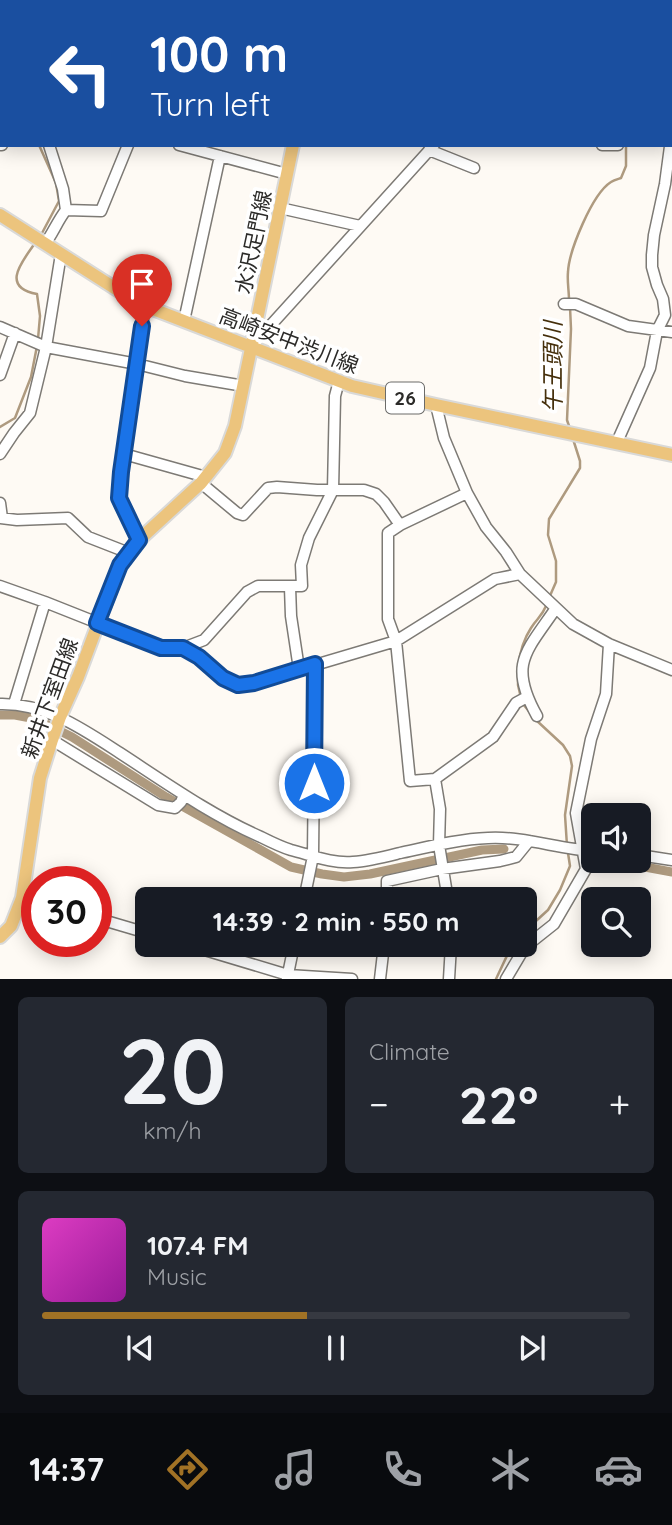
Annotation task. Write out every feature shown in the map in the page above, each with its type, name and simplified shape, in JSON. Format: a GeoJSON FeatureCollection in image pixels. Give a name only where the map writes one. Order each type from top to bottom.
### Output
{"type":"FeatureCollection","features":[{"type":"Feature","properties":{"kind":"main road","name":"水沢足門線"},"geometry":{"type":"LineString","coordinates":[[251,346],[293,147]]}},
{"type":"Feature","properties":{"kind":"main road","name":"高崎安中渋川線"},"geometry":{"type":"LineString","coordinates":[[0,215],[145,306],[352,386],[672,454]]}},
{"type":"Feature","properties":{"kind":"main road","name":"新井下室田線"},"geometry":{"type":"LineString","coordinates":[[27,866],[40,778],[60,717],[120,565],[139,540],[204,480],[225,453],[235,426],[251,346]]}},
{"type":"Feature","properties":{"kind":"main road","name":"新井下室田線"},"geometry":{"type":"LineString","coordinates":[[0,937],[11,926],[21,901]]}},
{"type":"Feature","properties":{"kind":"street"},"geometry":{"type":"LineString","coordinates":[[45,244],[66,210],[63,189],[50,147]]}},
{"type":"Feature","properties":{"kind":"street"},"geometry":{"type":"LineString","coordinates":[[66,210],[101,211],[127,147]]}},
{"type":"Feature","properties":{"kind":"street"},"geometry":{"type":"LineString","coordinates":[[186,147],[287,174]]}},
{"type":"Feature","properties":{"kind":"street"},"geometry":{"type":"LineString","coordinates":[[617,442],[650,368],[657,331],[665,315],[663,299],[652,267],[652,255],[670,147]]}},
{"type":"Feature","properties":{"kind":"street"},"geometry":{"type":"LineString","coordinates":[[251,346],[431,148],[474,168]]}},
{"type":"Feature","properties":{"kind":"street"},"geometry":{"type":"LineString","coordinates":[[184,321],[220,156]]}},
{"type":"Feature","properties":{"kind":"street"},"geometry":{"type":"LineString","coordinates":[[280,208],[360,226]]}},
{"type":"Feature","properties":{"kind":"street"},"geometry":{"type":"LineString","coordinates":[[0,454],[30,413],[46,346],[61,254]]}},
{"type":"Feature","properties":{"kind":"street"},"geometry":{"type":"LineString","coordinates":[[564,304],[576,304],[628,326],[672,332]]}},
{"type":"Feature","properties":{"kind":"street"},"geometry":{"type":"LineString","coordinates":[[139,540],[119,498],[145,306]]}},
{"type":"Feature","properties":{"kind":"street"},"geometry":{"type":"LineString","coordinates":[[0,327],[46,346],[244,386]]}},
{"type":"Feature","properties":{"kind":"street"},"geometry":{"type":"LineString","coordinates":[[0,375],[15,332]]}},
{"type":"Feature","properties":{"kind":"street"},"geometry":{"type":"LineString","coordinates":[[0,586],[161,648],[183,648],[204,640],[247,592],[258,586],[302,586],[301,565],[309,538],[333,490],[335,396],[339,381]]}},
{"type":"Feature","properties":{"kind":"street"},"geometry":{"type":"LineString","coordinates":[[436,405],[444,438],[467,493],[486,527],[520,574],[573,624],[672,670]]}},
{"type":"Feature","properties":{"kind":"street"},"geometry":{"type":"LineString","coordinates":[[124,454],[204,480],[237,513],[243,515],[268,488],[277,486],[364,490],[376,494],[400,525]]}},
{"type":"Feature","properties":{"kind":"street"},"geometry":{"type":"LineString","coordinates":[[467,493],[388,533],[388,619],[396,641],[411,781],[435,779],[494,737],[516,703],[527,697]]}},
{"type":"Feature","properties":{"kind":"street"},"geometry":{"type":"LineString","coordinates":[[0,503],[1,518],[68,518],[88,537],[129,553]]}},
{"type":"Feature","properties":{"kind":"street"},"geometry":{"type":"LineString","coordinates":[[183,648],[199,657],[223,678],[238,685],[254,683],[396,641],[495,579],[520,574]]}},
{"type":"Feature","properties":{"kind":"street"},"geometry":{"type":"LineString","coordinates":[[289,587],[299,669]]}},
{"type":"Feature","properties":{"kind":"street"},"geometry":{"type":"LineString","coordinates":[[13,704],[45,602]]}},
{"type":"Feature","properties":{"kind":"street"},"geometry":{"type":"LineString","coordinates":[[537,716],[523,685],[522,666],[527,650],[555,607]]}},
{"type":"Feature","properties":{"kind":"street"},"geometry":{"type":"LineString","coordinates":[[581,829],[576,813],[591,739],[606,694],[609,643]]}},
{"type":"Feature","properties":{"kind":"street"},"geometry":{"type":"LineString","coordinates":[[307,887],[313,856],[315,664]]}},
{"type":"Feature","properties":{"kind":"street"},"geometry":{"type":"LineString","coordinates":[[0,704],[41,709],[60,717],[240,828],[286,849],[330,861],[351,863],[439,845],[504,837],[581,850]]}},
{"type":"Feature","properties":{"kind":"street"},"geometry":{"type":"LineString","coordinates":[[52,740],[159,804],[174,808],[184,795]]}},
{"type":"Feature","properties":{"kind":"street"},"geometry":{"type":"LineString","coordinates":[[435,779],[440,809],[439,845],[445,887]]}},
{"type":"Feature","properties":{"kind":"street"},"geometry":{"type":"LineString","coordinates":[[387,887],[387,881],[516,857],[528,841]]}},
{"type":"Feature","properties":{"kind":"street"},"geometry":{"type":"LineString","coordinates":[[651,857],[672,860]]}},
{"type":"Feature","properties":{"kind":"street"},"geometry":{"type":"LineString","coordinates":[[506,979],[525,947],[554,924],[584,873]]}},
{"type":"Feature","properties":{"kind":"street"},"geometry":{"type":"LineString","coordinates":[[112,923],[135,929]]}},
{"type":"Feature","properties":{"kind":"street"},"geometry":{"type":"LineString","coordinates":[[226,957],[288,977],[352,979]]}},
{"type":"Feature","properties":{"kind":"street"},"geometry":{"type":"LineString","coordinates":[[288,977],[292,957]]}},
{"type":"Feature","properties":{"kind":"street"},"geometry":{"type":"LineString","coordinates":[[380,979],[383,957]]}},
{"type":"Feature","properties":{"kind":"street"},"geometry":{"type":"LineString","coordinates":[[449,979],[451,957]]}},
{"type":"Feature","properties":{"kind":"waterway"},"geometry":{"type":"LineString","coordinates":[[40,147],[56,183],[59,201],[41,235]]}},
{"type":"Feature","properties":{"kind":"waterway","name":"午王頭川"},"geometry":{"type":"LineString","coordinates":[[569,300],[569,263],[577,237],[596,198],[611,182],[621,178],[626,166],[626,147]]}},
{"type":"Feature","properties":{"kind":"waterway"},"geometry":{"type":"LineString","coordinates":[[35,243],[20,266],[17,280],[19,286],[26,291],[37,294],[40,316],[38,339]]}},
{"type":"Feature","properties":{"kind":"waterway","name":"午王頭川"},"geometry":{"type":"LineString","coordinates":[[570,307],[567,420],[570,429]]}},
{"type":"Feature","properties":{"kind":"waterway"},"geometry":{"type":"LineString","coordinates":[[0,427],[15,418],[31,377],[37,346]]}},
{"type":"Feature","properties":{"kind":"waterway","name":"午王頭川"},"geometry":{"type":"LineString","coordinates":[[549,598],[556,582],[556,561],[548,535],[549,519],[580,468],[573,439]]}},
{"type":"Feature","properties":{"kind":"waterway","name":"午王頭川"},"geometry":{"type":"LineString","coordinates":[[518,667],[526,637],[547,604]]}},
{"type":"Feature","properties":{"kind":"waterway","name":"午王頭川"},"geometry":{"type":"LineString","coordinates":[[518,673],[521,698]]}},
{"type":"Feature","properties":{"kind":"waterway","name":"午王頭川"},"geometry":{"type":"LineString","coordinates":[[523,704],[532,715]]}},
{"type":"Feature","properties":{"kind":"waterway"},"geometry":{"type":"LineString","coordinates":[[0,715],[36,719],[72,737],[166,797],[291,867],[344,877],[482,850],[504,849]]}},
{"type":"Feature","properties":{"kind":"waterway","name":"午王頭川"},"geometry":{"type":"LineString","coordinates":[[536,720],[563,745],[570,756],[572,766],[565,815],[567,846]]}},
{"type":"Feature","properties":{"kind":"waterway","name":"午王頭川"},"geometry":{"type":"LineString","coordinates":[[537,920],[548,910],[560,890],[570,866],[568,853]]}},
{"type":"Feature","properties":{"kind":"waterway"},"geometry":{"type":"LineString","coordinates":[[651,868],[672,872]]}},
{"type":"Feature","properties":{"kind":"waterway","name":"午王頭川"},"geometry":{"type":"LineString","coordinates":[[496,979],[506,957]]}},
{"type":"Feature","properties":{"kind":"route"},"geometry":{"type":"LineString","coordinates":[[142,326],[119,498],[139,540],[120,565],[97,623],[161,648],[183,648],[199,657],[223,678],[238,685],[254,683],[315,664],[314,783]]}}]}
